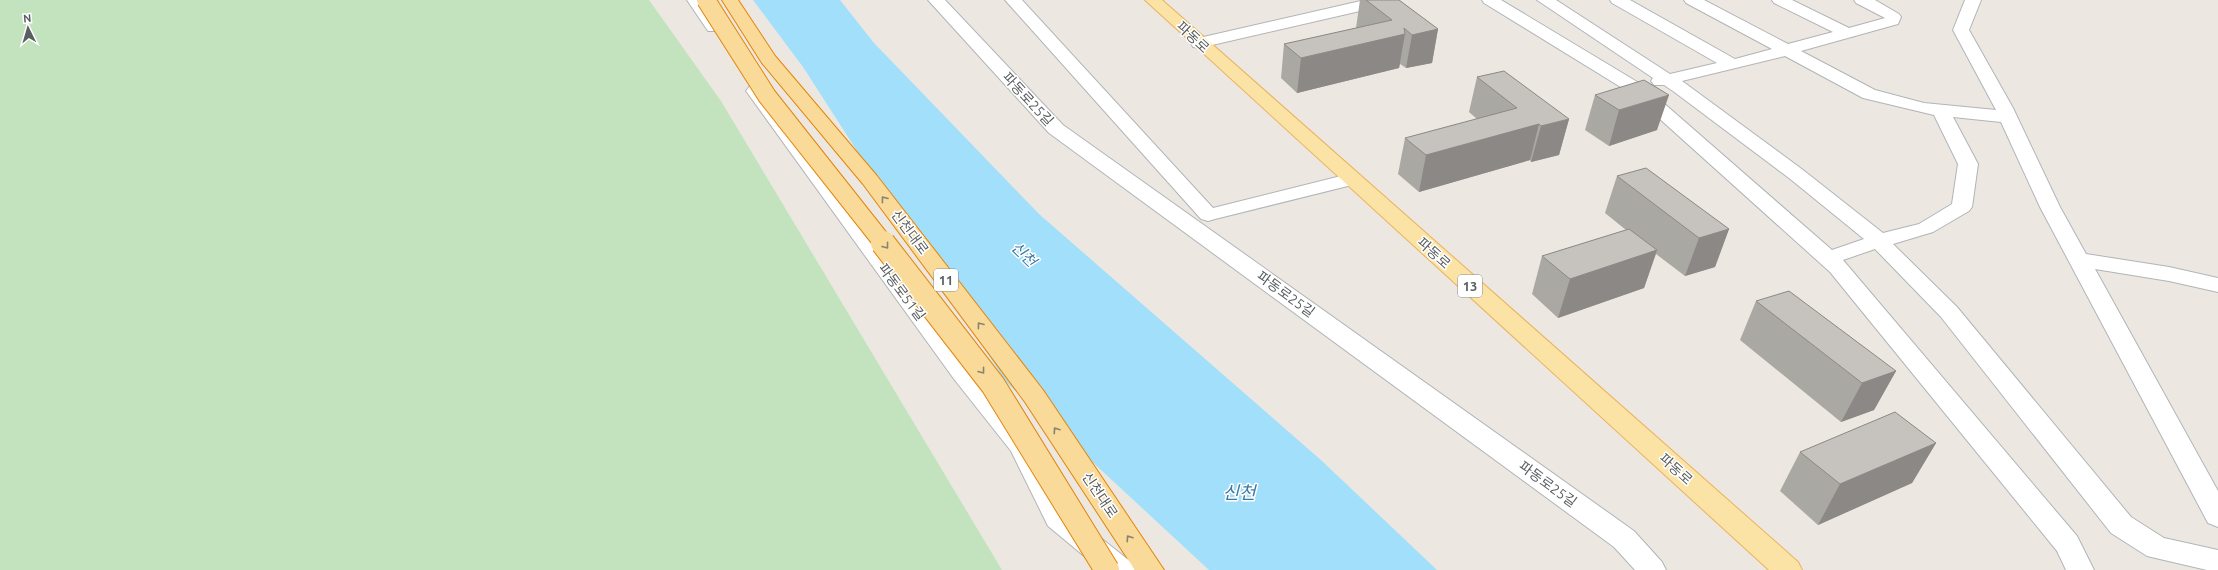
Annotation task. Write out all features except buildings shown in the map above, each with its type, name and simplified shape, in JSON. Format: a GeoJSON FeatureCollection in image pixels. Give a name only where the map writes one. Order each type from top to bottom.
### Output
{"type":"FeatureCollection","features":[{"type":"Feature","properties":{"kind":"highway","name":"신천대로"},"geometry":{"type":"LineString","coordinates":[[706,0],[767,96],[852,202],[993,386],[1107,570]]}},
{"type":"Feature","properties":{"kind":"highway","name":"신천대로"},"geometry":{"type":"LineString","coordinates":[[730,0],[768,59],[870,180],[1034,396],[1150,570]]}},
{"type":"Feature","properties":{"kind":"main road","name":"파동로"},"geometry":{"type":"LineString","coordinates":[[1153,0],[1199,43],[1353,179],[1788,570]]}},
{"type":"Feature","properties":{"kind":"street","name":"파동로51길"},"geometry":{"type":"LineString","coordinates":[[695,0],[769,113],[962,373],[1021,446],[1058,519],[1121,570]]}},
{"type":"Feature","properties":{"kind":"street","name":"파동로25길"},"geometry":{"type":"LineString","coordinates":[[936,0],[1056,129],[1624,539],[1652,570]]}},
{"type":"Feature","properties":{"kind":"street"},"geometry":{"type":"LineString","coordinates":[[1013,0],[1208,215]]}},
{"type":"Feature","properties":{"kind":"street"},"geometry":{"type":"LineString","coordinates":[[1199,43],[1386,0]]}},
{"type":"Feature","properties":{"kind":"street"},"geometry":{"type":"LineString","coordinates":[[1490,0],[1632,86],[1829,258],[2067,544],[2080,570]]}},
{"type":"Feature","properties":{"kind":"street"},"geometry":{"type":"LineString","coordinates":[[1545,0],[1668,80],[1796,174],[1879,241],[1949,312],[2121,526],[2157,548],[2218,562]]}},
{"type":"Feature","properties":{"kind":"street"},"geometry":{"type":"LineString","coordinates":[[1618,0],[1733,65]]}},
{"type":"Feature","properties":{"kind":"street"},"geometry":{"type":"LineString","coordinates":[[1692,0],[1869,94],[1924,108],[2008,117]]}},
{"type":"Feature","properties":{"kind":"street"},"geometry":{"type":"LineString","coordinates":[[1780,0],[1848,34]]}},
{"type":"Feature","properties":{"kind":"street"},"geometry":{"type":"LineString","coordinates":[[1632,86],[1668,80],[1733,65],[1892,21],[1893,17],[1887,12],[1862,0]]}},
{"type":"Feature","properties":{"kind":"street"},"geometry":{"type":"LineString","coordinates":[[1973,0],[1961,30],[2008,117],[2050,207],[2218,516]]}},
{"type":"Feature","properties":{"kind":"street"},"geometry":{"type":"LineString","coordinates":[[1829,258],[1879,241],[1926,228],[1962,207],[1968,164],[1941,110]]}},
{"type":"Feature","properties":{"kind":"street"},"geometry":{"type":"LineString","coordinates":[[1183,220],[1353,179]]}},
{"type":"Feature","properties":{"kind":"street"},"geometry":{"type":"LineString","coordinates":[[2080,260],[2169,274],[2218,285]]}},
{"type":"Feature","properties":{"kind":"green space"},"geometry":{"type":"Polygon","coordinates":[[[0,0],[649,0],[721,101],[1002,570],[0,570],[0,0]]]}},
{"type":"Feature","properties":{"kind":"water","name":"신천"},"geometry":{"type":"Polygon","coordinates":[[[753,0],[840,0],[874,43],[1039,214],[1322,461],[1437,570],[1209,570],[1006,382],[803,67],[753,0]]]}}]}
